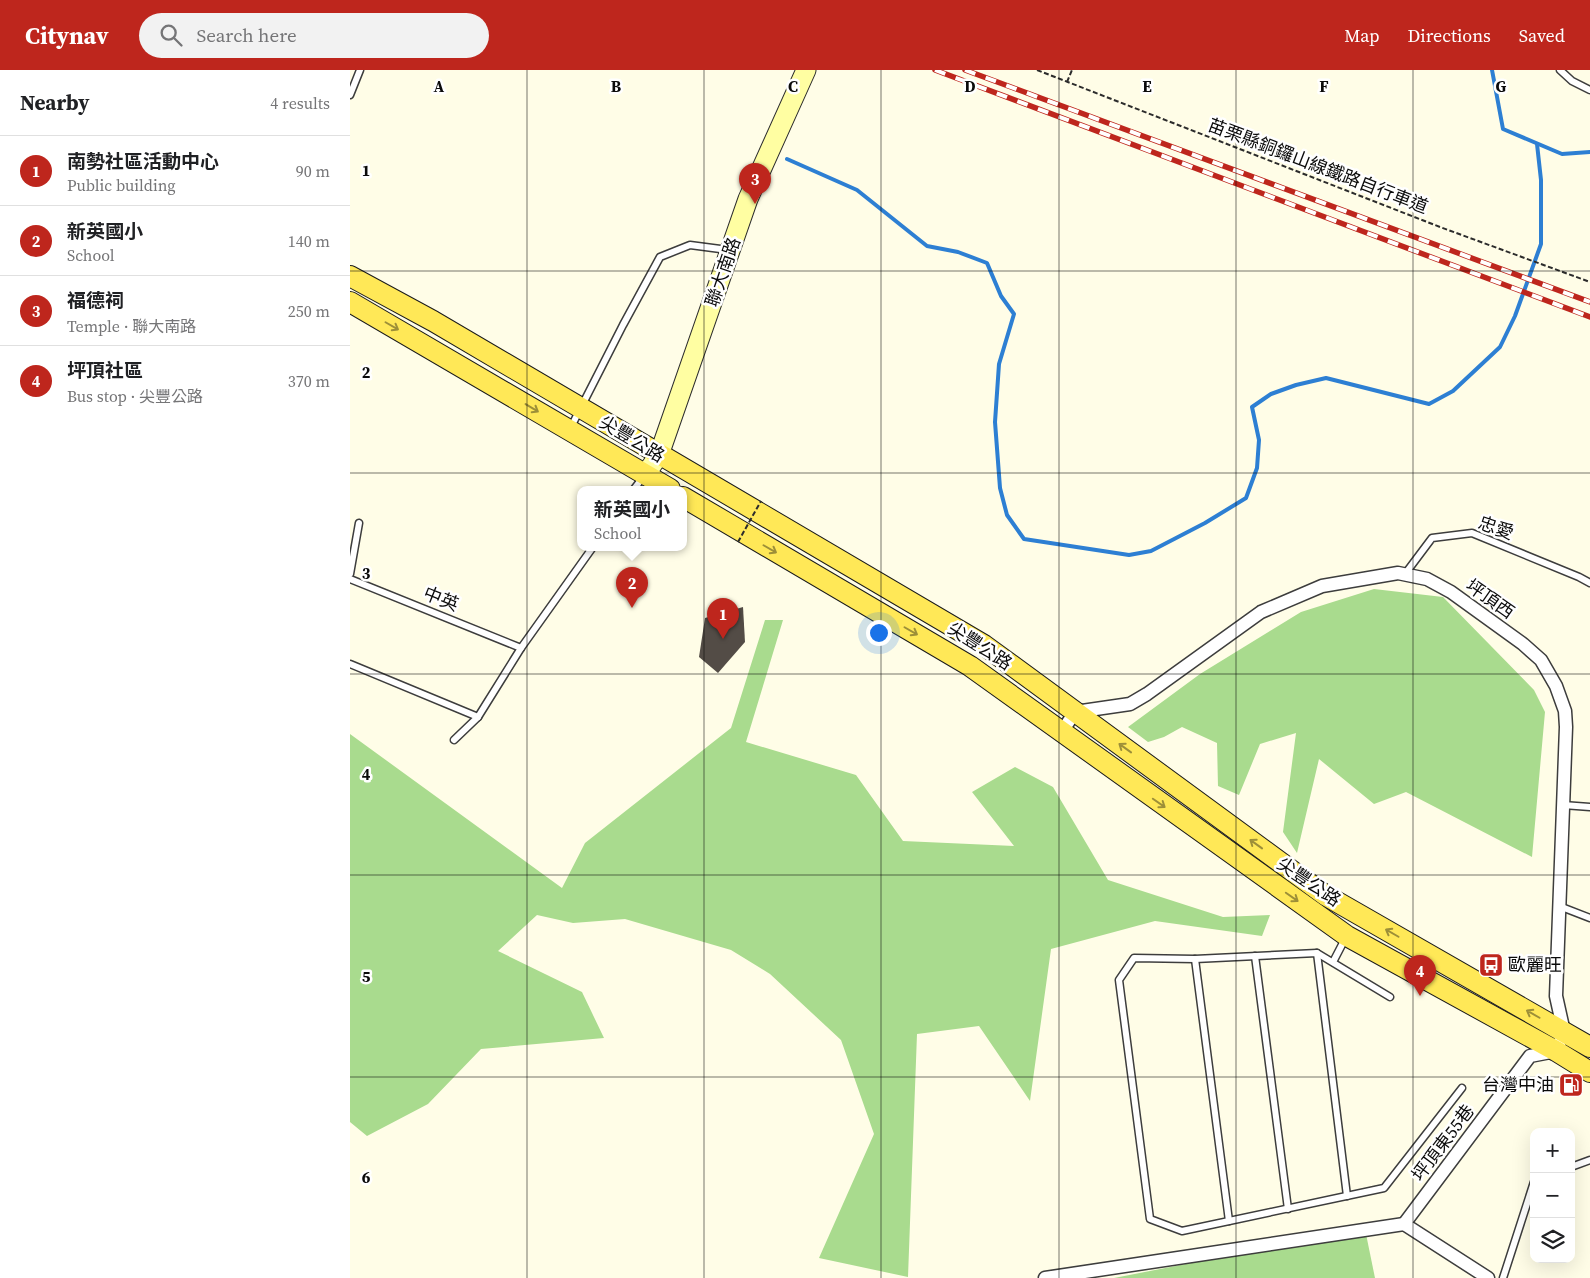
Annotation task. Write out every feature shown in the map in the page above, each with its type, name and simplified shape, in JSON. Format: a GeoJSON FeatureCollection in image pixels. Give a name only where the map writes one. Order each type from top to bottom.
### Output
{"type":"FeatureCollection","features":[{"type":"Feature","properties":{"kind":"main road","name":"尖豐公路"},"geometry":{"type":"LineString","coordinates":[[350,276],[433,321],[659,454],[744,519],[970,666],[1347,936],[1556,1051],[1590,1072]]}},
{"type":"Feature","properties":{"kind":"main road","name":"尖豐公路"},"geometry":{"type":"LineString","coordinates":[[350,302],[570,430],[640,482],[657,486]]}},
{"type":"Feature","properties":{"kind":"main road","name":"尖豐公路"},"geometry":{"type":"LineString","coordinates":[[687,498],[744,519],[984,645],[1325,895],[1590,1047]]}},
{"type":"Feature","properties":{"kind":"street","name":"聯大南路"},"geometry":{"type":"LineString","coordinates":[[640,482],[659,454],[748,199],[806,70]]}},
{"type":"Feature","properties":{"kind":"street","name":"坪頂西"},"geometry":{"type":"LineString","coordinates":[[1075,712],[1130,704],[1147,694],[1261,612],[1322,586],[1398,573],[1427,579],[1451,592],[1523,644],[1541,660],[1556,686],[1565,711],[1556,996],[1564,1032]]}},
{"type":"Feature","properties":{"kind":"street"},"geometry":{"type":"LineString","coordinates":[[1061,732],[1075,712]]}},
{"type":"Feature","properties":{"kind":"street"},"geometry":{"type":"LineString","coordinates":[[1556,1051],[1564,1032]]}},
{"type":"Feature","properties":{"kind":"street","name":"坪頂東55巷"},"geometry":{"type":"LineString","coordinates":[[1404,1224],[1530,1056],[1556,1051]]}},
{"type":"Feature","properties":{"kind":"street"},"geometry":{"type":"LineString","coordinates":[[1045,1278],[1404,1224],[1488,1278]]}},
{"type":"Feature","properties":{"kind":"lane"},"geometry":{"type":"LineString","coordinates":[[350,94],[360,70]]}},
{"type":"Feature","properties":{"kind":"lane"},"geometry":{"type":"LineString","coordinates":[[1560,70],[1572,81],[1590,90]]}},
{"type":"Feature","properties":{"kind":"lane"},"geometry":{"type":"LineString","coordinates":[[570,430],[660,257],[690,245],[730,250]]}},
{"type":"Feature","properties":{"kind":"lane"},"geometry":{"type":"LineString","coordinates":[[350,574],[359,523]]}},
{"type":"Feature","properties":{"kind":"lane","name":"忠愛"},"geometry":{"type":"LineString","coordinates":[[1405,574],[1432,538],[1472,533],[1590,583]]}},
{"type":"Feature","properties":{"kind":"lane"},"geometry":{"type":"LineString","coordinates":[[454,740],[478,717],[521,648],[590,551]]}},
{"type":"Feature","properties":{"kind":"lane","name":"中英"},"geometry":{"type":"LineString","coordinates":[[350,579],[521,648]]}},
{"type":"Feature","properties":{"kind":"lane"},"geometry":{"type":"LineString","coordinates":[[350,664],[478,717]]}},
{"type":"Feature","properties":{"kind":"lane"},"geometry":{"type":"LineString","coordinates":[[1563,805],[1590,807]]}},
{"type":"Feature","properties":{"kind":"lane"},"geometry":{"type":"LineString","coordinates":[[1559,906],[1590,918]]}},
{"type":"Feature","properties":{"kind":"lane"},"geometry":{"type":"LineString","coordinates":[[1333,962],[1347,936]]}},
{"type":"Feature","properties":{"kind":"lane"},"geometry":{"type":"LineString","coordinates":[[1317,953],[1347,1196]]}},
{"type":"Feature","properties":{"kind":"lane"},"geometry":{"type":"LineString","coordinates":[[1390,997],[1317,953],[1195,959],[1134,958],[1119,980],[1150,1219],[1182,1231],[1384,1188],[1462,1088]]}},
{"type":"Feature","properties":{"kind":"lane"},"geometry":{"type":"LineString","coordinates":[[1256,956],[1288,1209]]}},
{"type":"Feature","properties":{"kind":"lane"},"geometry":{"type":"LineString","coordinates":[[1195,959],[1229,1221]]}},
{"type":"Feature","properties":{"kind":"lane"},"geometry":{"type":"LineString","coordinates":[[1575,1166],[1590,1160]]}},
{"type":"Feature","properties":{"kind":"lane"},"geometry":{"type":"LineString","coordinates":[[1503,1278],[1530,1194]]}},
{"type":"Feature","properties":{"kind":"path","name":"苗栗縣銅鑼山線鐵路自行車道"},"geometry":{"type":"LineString","coordinates":[[1037,70],[1412,216],[1590,282]]}},
{"type":"Feature","properties":{"kind":"path"},"geometry":{"type":"LineString","coordinates":[[1067,82],[1072,70]]}},
{"type":"Feature","properties":{"kind":"green space"},"geometry":{"type":"Polygon","coordinates":[[[1374,589],[1443,597],[1534,690],[1545,712],[1532,857],[1406,792],[1374,804],[1319,759],[1297,853],[1283,832],[1296,733],[1260,744],[1239,795],[1218,786],[1217,743],[1182,727],[1164,737],[1148,742],[1128,727],[1200,674],[1301,612],[1374,589]]]}},
{"type":"Feature","properties":{"kind":"green space"},"geometry":{"type":"Polygon","coordinates":[[[765,620],[783,620],[746,742],[856,775],[903,841],[1014,846],[972,792],[1015,767],[1053,787],[1108,880],[1223,917],[1270,915],[1262,936],[1155,921],[1051,949],[1030,1101],[979,1026],[917,1034],[908,1277],[819,1258],[874,1134],[841,1040],[770,974],[731,950],[625,919],[573,923],[537,915],[498,951],[582,992],[604,1038],[481,1049],[428,1104],[367,1136],[350,1122],[350,734],[562,888],[585,843],[731,728],[765,620]]]}},
{"type":"Feature","properties":{"kind":"green space"},"geometry":{"type":"Polygon","coordinates":[[[1365,1229],[1375,1278],[1114,1278],[1365,1229]]]}},
{"type":"Feature","properties":{"kind":"building"},"geometry":{"type":"Polygon","coordinates":[[[743,607],[745,642],[718,673],[699,657],[705,618],[743,607]]]}},
{"type":"Feature","properties":{"kind":"waterway"},"geometry":{"type":"LineString","coordinates":[[1492,70],[1503,129],[1562,154],[1590,152]]}},
{"type":"Feature","properties":{"kind":"waterway"},"geometry":{"type":"LineString","coordinates":[[787,159],[857,190],[927,246],[958,252],[987,263],[1001,296],[1014,314],[999,364],[995,422],[1000,488],[1007,515],[1024,539],[1129,555],[1151,551],[1205,523],[1246,498],[1257,468],[1259,440],[1252,407],[1271,394],[1296,385],[1326,378],[1429,404],[1453,391],[1500,347],[1515,316],[1541,244],[1541,180],[1537,144]]}},
{"type":"Feature","properties":{"kind":"railway"},"geometry":{"type":"LineString","coordinates":[[935,70],[1590,317]]}},
{"type":"Feature","properties":{"kind":"railway"},"geometry":{"type":"LineString","coordinates":[[965,70],[1590,302]]}},
{"type":"Feature","properties":{"kind":"place","name":"福德祠"},"geometry":{"type":"Point","coordinates":[755,204]}},
{"type":"Feature","properties":{"kind":"place","name":"新英國小"},"geometry":{"type":"Point","coordinates":[632,608]}},
{"type":"Feature","properties":{"kind":"place","name":"南勢社區活動中心"},"geometry":{"type":"Point","coordinates":[723,639]}},
{"type":"Feature","properties":{"kind":"place","name":"歐麗旺"},"geometry":{"type":"Point","coordinates":[1491,965]}},
{"type":"Feature","properties":{"kind":"place","name":"坪頂社區"},"geometry":{"type":"Point","coordinates":[1420,996]}},
{"type":"Feature","properties":{"kind":"place","name":"台灣中油"},"geometry":{"type":"Point","coordinates":[1571,1085]}}]}
